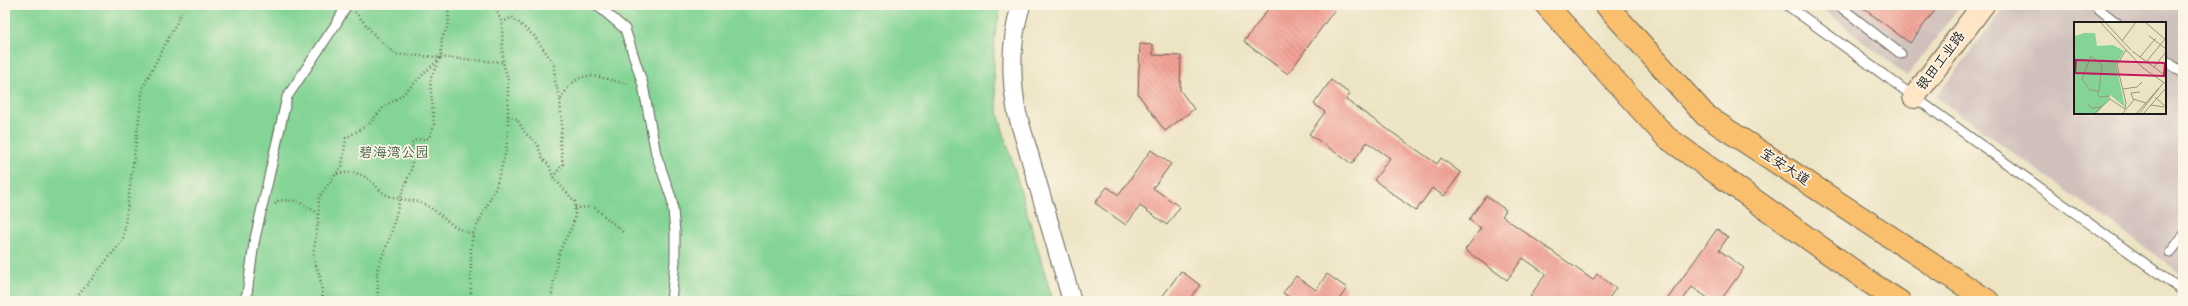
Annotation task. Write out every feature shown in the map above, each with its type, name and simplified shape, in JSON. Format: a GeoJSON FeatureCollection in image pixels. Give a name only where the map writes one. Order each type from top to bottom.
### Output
{"type":"FeatureCollection","features":[{"type":"Feature","properties":{"kind":"main road"},"geometry":{"type":"LineString","coordinates":[[1546,5],[1666,137],[1854,272],[1899,301]]}},
{"type":"Feature","properties":{"kind":"main road","name":"宝安大道"},"geometry":{"type":"LineString","coordinates":[[1606,5],[1706,116],[1988,301]]}},
{"type":"Feature","properties":{"kind":"street"},"geometry":{"type":"LineString","coordinates":[[1021,5],[1012,53],[1013,93],[1017,113],[1072,301]]}},
{"type":"Feature","properties":{"kind":"street","name":"银田工业路"},"geometry":{"type":"LineString","coordinates":[[1914,97],[1983,5]]}},
{"type":"Feature","properties":{"kind":"lane"},"geometry":{"type":"LineString","coordinates":[[597,5],[625,29],[643,85],[656,154],[672,200],[675,246],[671,301]]}},
{"type":"Feature","properties":{"kind":"lane"},"geometry":{"type":"LineString","coordinates":[[1787,5],[2183,291]]}},
{"type":"Feature","properties":{"kind":"lane"},"geometry":{"type":"LineString","coordinates":[[1838,5],[1901,54]]}},
{"type":"Feature","properties":{"kind":"lane"},"geometry":{"type":"LineString","coordinates":[[2094,5],[2117,22]]}},
{"type":"Feature","properties":{"kind":"lane"},"geometry":{"type":"LineString","coordinates":[[243,301],[247,294],[259,217],[288,97],[336,24],[350,8]]}},
{"type":"Feature","properties":{"kind":"lane"},"geometry":{"type":"LineString","coordinates":[[2166,61],[2183,73]]}},
{"type":"Feature","properties":{"kind":"lane"},"geometry":{"type":"LineString","coordinates":[[2170,253],[2183,236]]}},
{"type":"Feature","properties":{"kind":"path"},"geometry":{"type":"LineString","coordinates":[[378,301],[377,270],[390,237],[400,199],[412,167],[412,144],[416,140],[429,138],[434,124],[430,80],[441,57],[442,38],[449,24],[448,5]]}},
{"type":"Feature","properties":{"kind":"path"},"geometry":{"type":"LineString","coordinates":[[471,301],[471,248],[473,234],[496,187],[506,151],[508,80],[503,62],[502,23],[494,5]]}},
{"type":"Feature","properties":{"kind":"path"},"geometry":{"type":"LineString","coordinates":[[350,8],[378,39],[395,54],[503,62]]}},
{"type":"Feature","properties":{"kind":"path"},"geometry":{"type":"LineString","coordinates":[[74,301],[123,240],[143,87],[183,10]]}},
{"type":"Feature","properties":{"kind":"path"},"geometry":{"type":"LineString","coordinates":[[502,23],[512,17],[534,36],[554,64],[560,99],[562,127],[560,141],[563,164],[553,177]]}},
{"type":"Feature","properties":{"kind":"path"},"geometry":{"type":"LineString","coordinates":[[323,301],[320,277],[313,256],[319,197],[342,166],[346,138],[369,124],[385,106],[400,97],[441,57]]}},
{"type":"Feature","properties":{"kind":"path"},"geometry":{"type":"LineString","coordinates":[[560,99],[570,86],[583,76],[598,75],[624,83],[643,85]]}},
{"type":"Feature","properties":{"kind":"path"},"geometry":{"type":"LineString","coordinates":[[508,116],[517,119],[525,133],[537,143],[542,158],[549,165],[553,177],[575,202],[571,232],[558,256],[551,301]]}},
{"type":"Feature","properties":{"kind":"path"},"geometry":{"type":"LineString","coordinates":[[337,174],[353,171],[370,180],[384,194],[400,199],[413,199],[429,207],[457,229],[473,234]]}},
{"type":"Feature","properties":{"kind":"path"},"geometry":{"type":"LineString","coordinates":[[259,217],[279,200],[297,201],[318,213]]}},
{"type":"Feature","properties":{"kind":"path"},"geometry":{"type":"LineString","coordinates":[[575,208],[594,207],[623,232]]}},
{"type":"Feature","properties":{"kind":"shaded area"},"geometry":{"type":"Polygon","coordinates":[[[1818,5],[1961,5],[1907,76],[1818,5]]]}},
{"type":"Feature","properties":{"kind":"shaded area"},"geometry":{"type":"Polygon","coordinates":[[[2006,5],[2183,5],[2183,275],[1936,97],[2006,5]]]}},
{"type":"Feature","properties":{"kind":"green space","name":"碧海湾公园"},"geometry":{"type":"Polygon","coordinates":[[[5,5],[1002,5],[998,19],[994,47],[995,89],[999,117],[1053,301],[5,301],[5,5]]]}},
{"type":"Feature","properties":{"kind":"building"},"geometry":{"type":"Polygon","coordinates":[[[1271,5],[1338,5],[1288,74],[1244,42],[1271,5]]]}},
{"type":"Feature","properties":{"kind":"building"},"geometry":{"type":"Polygon","coordinates":[[[1859,5],[1939,5],[1910,43],[1859,5]]]}},
{"type":"Feature","properties":{"kind":"building"},"geometry":{"type":"Polygon","coordinates":[[[1140,44],[1153,45],[1153,55],[1181,56],[1180,90],[1194,109],[1165,131],[1138,94],[1140,44]]]}},
{"type":"Feature","properties":{"kind":"building"},"geometry":{"type":"Polygon","coordinates":[[[1331,80],[1350,94],[1346,100],[1437,164],[1441,158],[1461,173],[1444,196],[1432,188],[1416,211],[1374,180],[1390,158],[1367,142],[1352,164],[1309,134],[1325,112],[1314,104],[1331,80]]]}},
{"type":"Feature","properties":{"kind":"building"},"geometry":{"type":"Polygon","coordinates":[[[1151,150],[1171,164],[1153,188],[1180,207],[1167,225],[1140,206],[1126,225],[1095,203],[1107,187],[1119,195],[1151,150]]]}},
{"type":"Feature","properties":{"kind":"building"},"geometry":{"type":"Polygon","coordinates":[[[1486,196],[1506,210],[1502,216],[1593,280],[1597,274],[1616,288],[1607,301],[1537,301],[1530,296],[1546,274],[1523,258],[1507,280],[1465,250],[1481,228],[1469,220],[1486,196]]]}},
{"type":"Feature","properties":{"kind":"building"},"geometry":{"type":"Polygon","coordinates":[[[1717,229],[1728,237],[1719,250],[1744,268],[1720,301],[1712,301],[1692,287],[1682,301],[1666,301],[1717,229]]]}},
{"type":"Feature","properties":{"kind":"building"},"geometry":{"type":"Polygon","coordinates":[[[1181,271],[1200,285],[1188,301],[1159,301],[1181,271]]]}},
{"type":"Feature","properties":{"kind":"building"},"geometry":{"type":"Polygon","coordinates":[[[1327,274],[1347,288],[1338,301],[1295,301],[1283,293],[1296,276],[1316,290],[1327,274]]]}}]}
